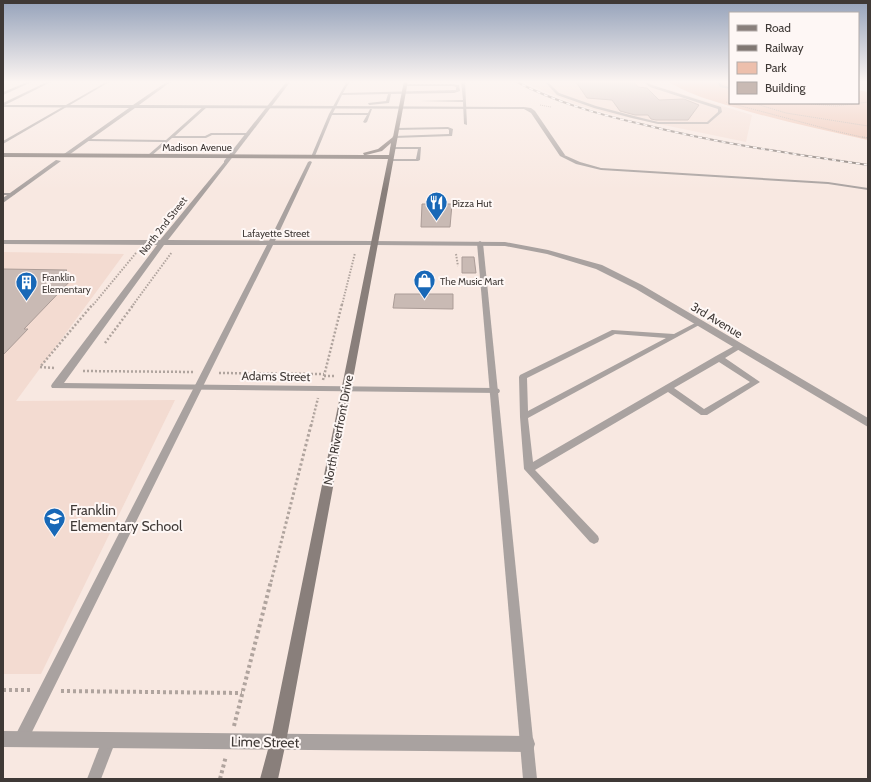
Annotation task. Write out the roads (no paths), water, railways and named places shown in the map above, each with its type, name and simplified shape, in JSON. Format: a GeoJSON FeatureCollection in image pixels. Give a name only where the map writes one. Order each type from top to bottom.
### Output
{"type":"FeatureCollection","features":[{"type":"Feature","properties":{"kind":"main road","name":"North Riverfront Drive"},"geometry":{"type":"LineString","coordinates":[[269,779],[278,742],[374,243],[388,161],[398,117]]}},
{"type":"Feature","properties":{"kind":"main road"},"geometry":{"type":"LineString","coordinates":[[334,157],[372,153],[380,150],[394,137]]}},
{"type":"Feature","properties":{"kind":"main road","name":"Madison Avenue"},"geometry":{"type":"LineString","coordinates":[[3,155],[231,156],[312,159],[353,163]]}},
{"type":"Feature","properties":{"kind":"main road","name":"Madison Avenue"},"geometry":{"type":"LineString","coordinates":[[3,161],[226,162],[334,157],[388,161]]}},
{"type":"Feature","properties":{"kind":"street"},"geometry":{"type":"LineString","coordinates":[[66,155],[118,117]]}},
{"type":"Feature","properties":{"kind":"street","name":"North 2nd Street"},"geometry":{"type":"LineString","coordinates":[[56,386],[162,243],[260,117]]}},
{"type":"Feature","properties":{"kind":"street"},"geometry":{"type":"LineString","coordinates":[[537,117],[562,156]]}},
{"type":"Feature","properties":{"kind":"street"},"geometry":{"type":"LineString","coordinates":[[3,201],[58,161]]}},
{"type":"Feature","properties":{"kind":"street","name":"Lafayette Street"},"geometry":{"type":"LineString","coordinates":[[3,242],[480,243],[505,244],[548,252]]}},
{"type":"Feature","properties":{"kind":"street","name":"3rd Avenue"},"geometry":{"type":"LineString","coordinates":[[548,252],[592,265],[619,277],[868,423]]}},
{"type":"Feature","properties":{"kind":"street","name":"Adams Street"},"geometry":{"type":"LineString","coordinates":[[56,386],[495,391]]}},
{"type":"Feature","properties":{"kind":"street","name":"Lime Street"},"geometry":{"type":"LineString","coordinates":[[3,739],[527,744]]}},
{"type":"Feature","properties":{"kind":"lane"},"geometry":{"type":"LineString","coordinates":[[3,144],[47,117]]}},
{"type":"Feature","properties":{"kind":"lane"},"geometry":{"type":"LineString","coordinates":[[150,156],[192,117]]}},
{"type":"Feature","properties":{"kind":"lane"},"geometry":{"type":"LineString","coordinates":[[21,739],[271,243],[312,159],[330,117]]}},
{"type":"Feature","properties":{"kind":"lane"},"geometry":{"type":"LineString","coordinates":[[365,122],[367,117]]}},
{"type":"Feature","properties":{"kind":"lane"},"geometry":{"type":"LineString","coordinates":[[466,117],[466,124]]}},
{"type":"Feature","properties":{"kind":"lane"},"geometry":{"type":"LineString","coordinates":[[636,117],[658,123],[708,123],[714,117]]}},
{"type":"Feature","properties":{"kind":"lane"},"geometry":{"type":"LineString","coordinates":[[394,137],[451,135],[451,129],[448,128],[396,129]]}},
{"type":"Feature","properties":{"kind":"lane"},"geometry":{"type":"LineString","coordinates":[[175,132],[196,132]]}},
{"type":"Feature","properties":{"kind":"lane"},"geometry":{"type":"LineString","coordinates":[[170,137],[206,137],[211,134],[248,134]]}},
{"type":"Feature","properties":{"kind":"lane"},"geometry":{"type":"LineString","coordinates":[[86,140],[166,141]]}},
{"type":"Feature","properties":{"kind":"lane"},"geometry":{"type":"LineString","coordinates":[[388,161],[418,160],[420,148],[392,148]]}},
{"type":"Feature","properties":{"kind":"lane"},"geometry":{"type":"LineString","coordinates":[[562,156],[578,163],[601,169],[828,184],[868,189]]}},
{"type":"Feature","properties":{"kind":"lane"},"geometry":{"type":"LineString","coordinates":[[3,194],[13,194]]}},
{"type":"Feature","properties":{"kind":"lane"},"geometry":{"type":"LineString","coordinates":[[480,243],[530,779]]}},
{"type":"Feature","properties":{"kind":"lane"},"geometry":{"type":"LineString","coordinates":[[524,417],[699,323]]}},
{"type":"Feature","properties":{"kind":"lane"},"geometry":{"type":"LineString","coordinates":[[594,539],[528,469],[523,377],[614,332],[675,336]]}},
{"type":"Feature","properties":{"kind":"lane"},"geometry":{"type":"LineString","coordinates":[[528,469],[739,347]]}},
{"type":"Feature","properties":{"kind":"lane"},"geometry":{"type":"LineString","coordinates":[[668,388],[704,413],[756,382],[719,358]]}},
{"type":"Feature","properties":{"kind":"lane"},"geometry":{"type":"LineString","coordinates":[[94,779],[109,740]]}},
{"type":"Feature","properties":{"kind":"railway"},"geometry":{"type":"LineString","coordinates":[[614,117],[669,131],[754,148],[868,165]]}},
{"type":"Feature","properties":{"kind":"place","name":"Pizza Hut"},"geometry":{"type":"Point","coordinates":[436,222]}},
{"type":"Feature","properties":{"kind":"place","name":"The Music Mart"},"geometry":{"type":"Point","coordinates":[424,300]}},
{"type":"Feature","properties":{"kind":"place","name":"Franklin Elementary"},"geometry":{"type":"Point","coordinates":[26,302]}},
{"type":"Feature","properties":{"kind":"place","name":"Franklin Elementary School"},"geometry":{"type":"Point","coordinates":[55,538]}}]}
